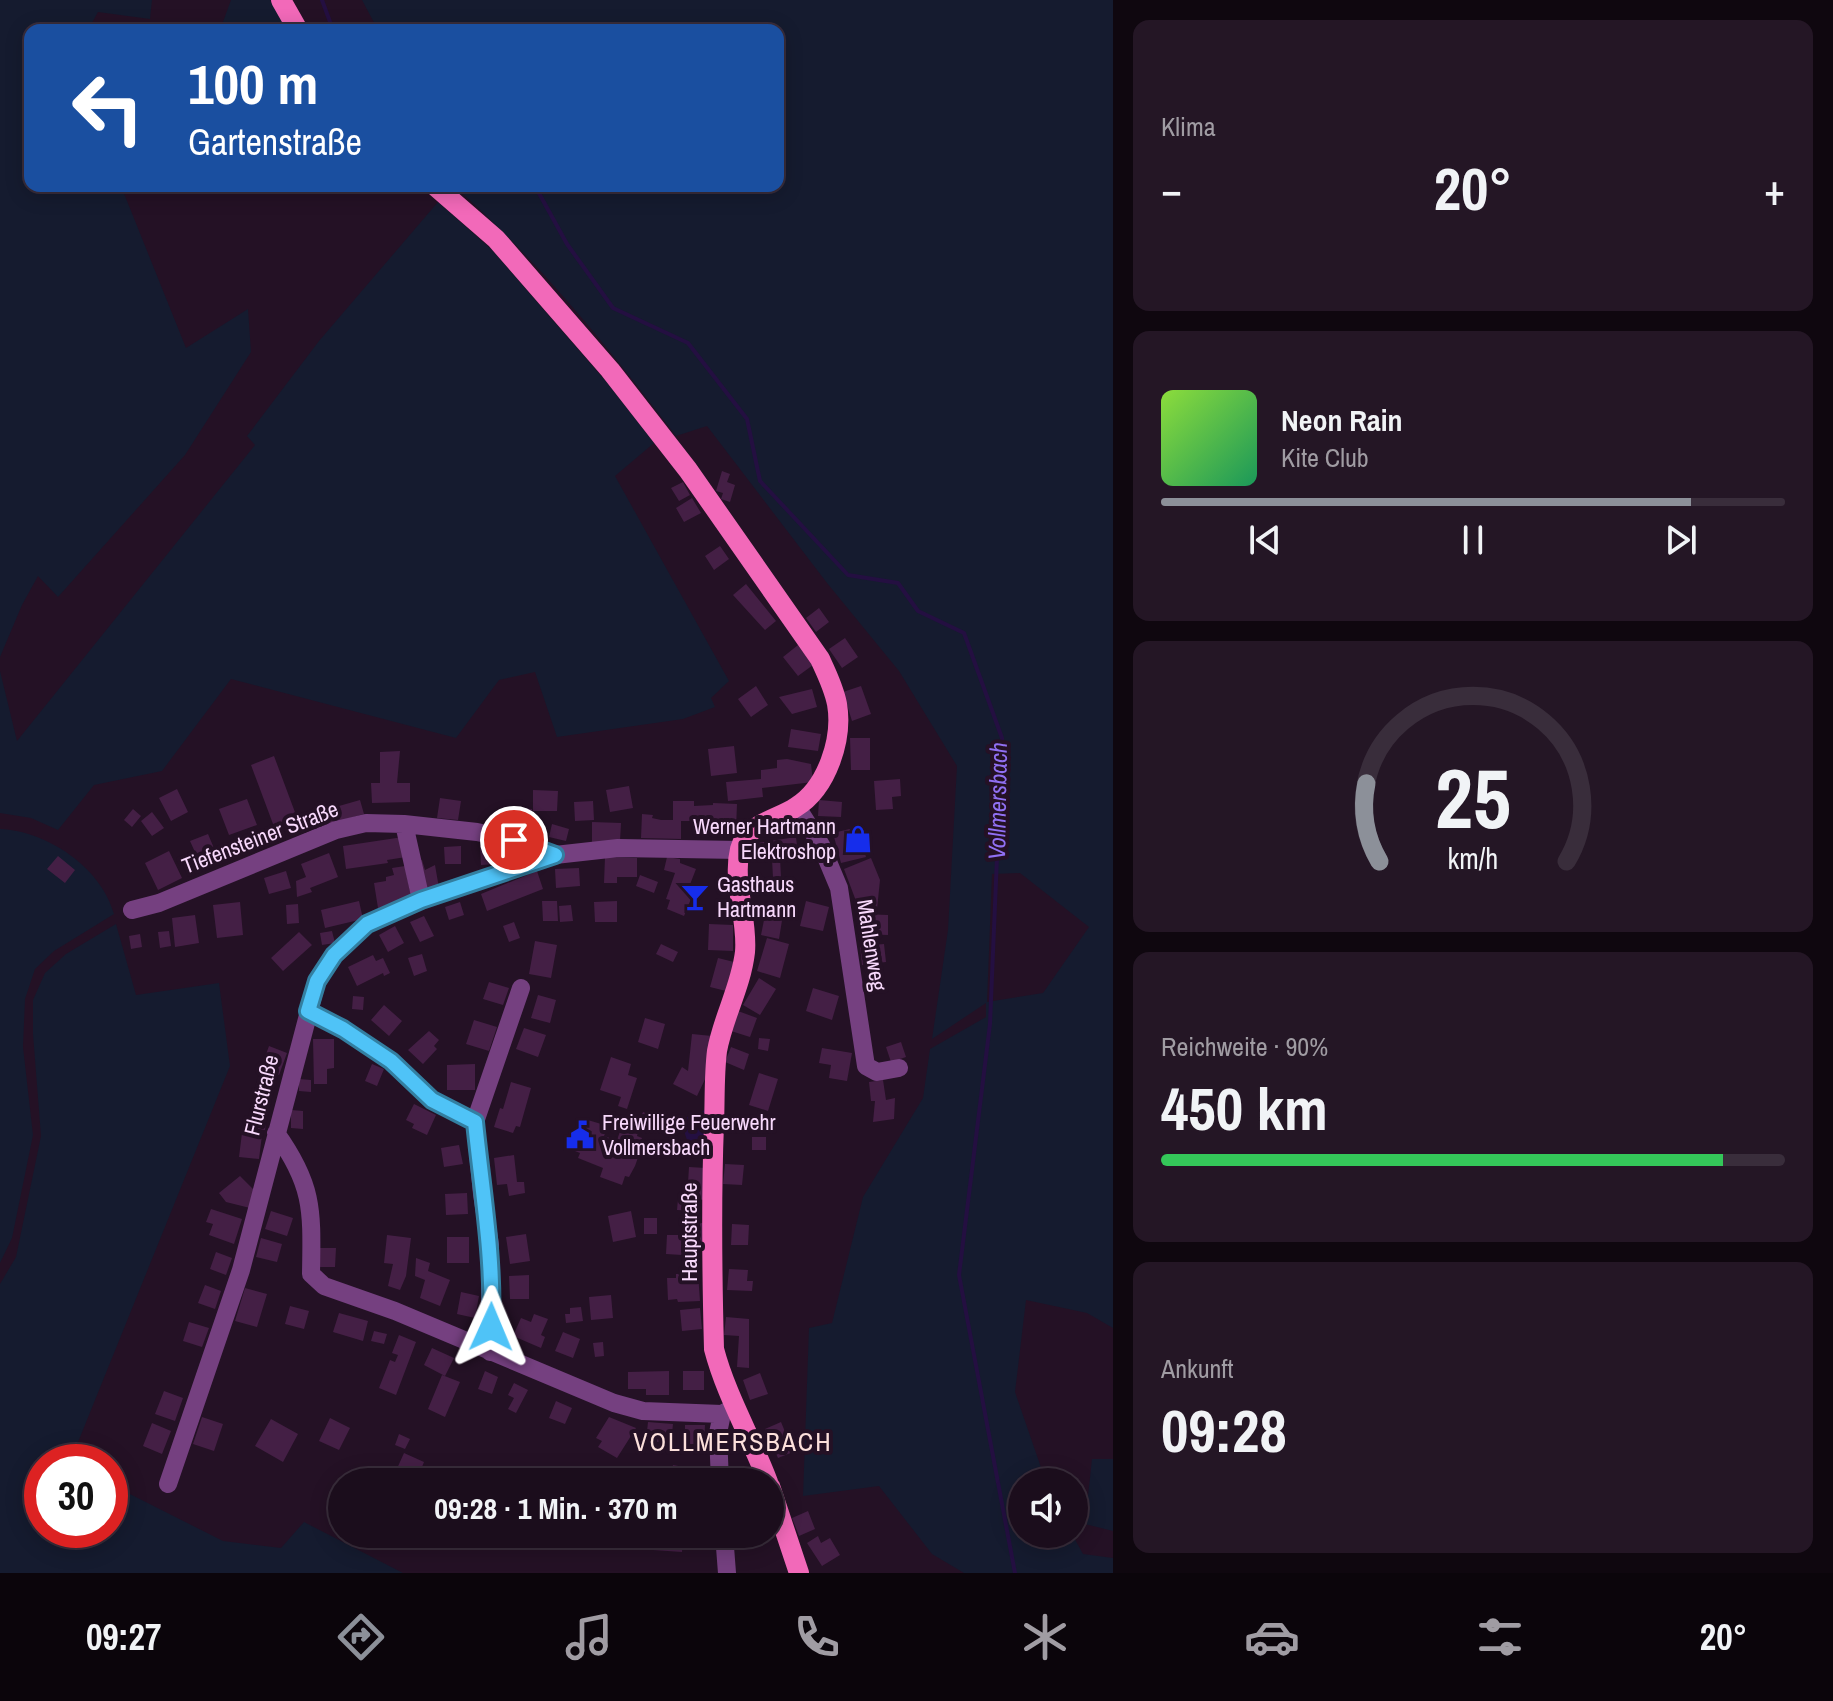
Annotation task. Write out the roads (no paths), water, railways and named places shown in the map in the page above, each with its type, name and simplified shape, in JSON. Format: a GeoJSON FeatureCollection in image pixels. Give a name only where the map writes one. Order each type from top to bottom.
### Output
{"type":"FeatureCollection","features":[{"type":"Feature","properties":{"kind":"main road"},"geometry":{"type":"LineString","coordinates":[[281,0],[295,24]]}},
{"type":"Feature","properties":{"kind":"main road"},"geometry":{"type":"LineString","coordinates":[[442,192],[496,239],[610,370],[688,470],[820,659],[832,685],[837,708],[835,739],[818,787],[797,807],[753,829],[740,850]]}},
{"type":"Feature","properties":{"kind":"main road","name":"Hauptstraße"},"geometry":{"type":"LineString","coordinates":[[729,1410],[714,1349],[712,1250],[717,1053],[724,1021],[742,974],[747,933],[740,888],[740,850]]}},
{"type":"Feature","properties":{"kind":"main road"},"geometry":{"type":"LineString","coordinates":[[729,1410],[760,1468]]}},
{"type":"Feature","properties":{"kind":"main road"},"geometry":{"type":"LineString","coordinates":[[784,1528],[799,1573]]}},
{"type":"Feature","properties":{"kind":"street","name":"Mahlenweg"},"geometry":{"type":"LineString","coordinates":[[797,807],[821,845],[839,888],[866,1066],[877,1072],[899,1068]]}},
{"type":"Feature","properties":{"kind":"street","name":"Tiefensteiner Straße"},"geometry":{"type":"LineString","coordinates":[[132,910],[159,903],[336,830],[366,823],[477,832],[514,840],[555,855],[618,848],[740,850]]}},
{"type":"Feature","properties":{"kind":"street"},"geometry":{"type":"LineString","coordinates":[[404,824],[421,900]]}},
{"type":"Feature","properties":{"kind":"street","name":"Flurstraße"},"geometry":{"type":"LineString","coordinates":[[168,1484],[241,1270],[317,981],[334,955],[367,924],[421,900],[555,855]]}},
{"type":"Feature","properties":{"kind":"street"},"geometry":{"type":"LineString","coordinates":[[490,1352],[490,1245],[475,1122],[521,988]]}},
{"type":"Feature","properties":{"kind":"street"},"geometry":{"type":"LineString","coordinates":[[308,1011],[343,1029],[391,1061],[432,1100],[475,1122]]}},
{"type":"Feature","properties":{"kind":"street"},"geometry":{"type":"LineString","coordinates":[[276,1133],[294,1157],[311,1200],[311,1274],[324,1286],[395,1311],[614,1403],[643,1411],[729,1410]]}},
{"type":"Feature","properties":{"kind":"street","name":"Hauptstraße"},"geometry":{"type":"LineString","coordinates":[[719,1468],[718,1433],[729,1410]]}},
{"type":"Feature","properties":{"kind":"street"},"geometry":{"type":"LineString","coordinates":[[725,1548],[727,1573]]}},
{"type":"Feature","properties":{"kind":"waterway","name":"Vollmersbach"},"geometry":{"type":"LineString","coordinates":[[322,0],[331,24]]}},
{"type":"Feature","properties":{"kind":"waterway","name":"Vollmersbach"},"geometry":{"type":"LineString","coordinates":[[538,192],[567,244],[613,308],[688,343],[747,419],[760,481],[848,575],[898,583],[918,611],[964,633],[1002,738],[990,1024],[959,1275],[1015,1573]]}},
{"type":"Feature","properties":{"kind":"place","name":"Werner Hartmann Elektroshop"},"geometry":{"type":"Point","coordinates":[858,839]}},
{"type":"Feature","properties":{"kind":"place","name":"Gasthaus Hartmann"},"geometry":{"type":"Point","coordinates":[695,897]}},
{"type":"Feature","properties":{"kind":"place","name":"Freiwillige Feuerwehr Vollmersbach"},"geometry":{"type":"Point","coordinates":[580,1135]}},
{"type":"Feature","properties":{"kind":"district","name":"VOLLMERSBACH"},"geometry":{"type":"Point","coordinates":[733,1442]}}]}
